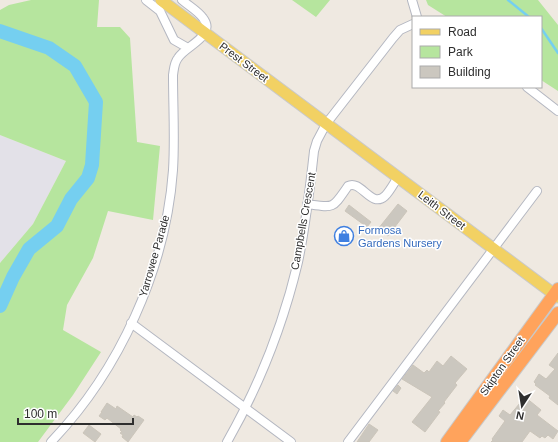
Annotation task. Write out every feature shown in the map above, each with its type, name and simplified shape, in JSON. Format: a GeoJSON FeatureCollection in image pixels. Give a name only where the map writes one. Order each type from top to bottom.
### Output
{"type":"FeatureCollection","features":[{"type":"Feature","properties":{"kind":"highway","name":"Skipton Street"},"geometry":{"type":"LineString","coordinates":[[447,442],[557,294]]}},
{"type":"Feature","properties":{"kind":"highway","name":"Skipton Street"},"geometry":{"type":"LineString","coordinates":[[460,442],[558,313]]}},
{"type":"Feature","properties":{"kind":"main road","name":"Prest Street"},"geometry":{"type":"LineString","coordinates":[[161,0],[326,124]]}},
{"type":"Feature","properties":{"kind":"main road","name":"Leith Street"},"geometry":{"type":"LineString","coordinates":[[326,124],[557,294]]}},
{"type":"Feature","properties":{"kind":"street"},"geometry":{"type":"LineString","coordinates":[[146,0],[160,11],[174,40],[188,48]]}},
{"type":"Feature","properties":{"kind":"street"},"geometry":{"type":"LineString","coordinates":[[182,0],[203,18],[206,23],[205,33]]}},
{"type":"Feature","properties":{"kind":"street"},"geometry":{"type":"LineString","coordinates":[[412,0],[417,16]]}},
{"type":"Feature","properties":{"kind":"street","name":"Campbells Crescent"},"geometry":{"type":"LineString","coordinates":[[227,442],[246,408],[270,350],[288,299],[298,262],[315,146],[326,124],[393,38],[400,30],[412,24]]}},
{"type":"Feature","properties":{"kind":"street","name":"Yarrowee Parade"},"geometry":{"type":"LineString","coordinates":[[51,442],[78,412],[91,394],[131,323],[148,283],[161,241],[173,170],[174,71],[178,58],[188,48],[199,41],[205,33]]}},
{"type":"Feature","properties":{"kind":"street"},"geometry":{"type":"LineString","coordinates":[[528,88],[558,110]]}},
{"type":"Feature","properties":{"kind":"street"},"geometry":{"type":"LineString","coordinates":[[307,204],[327,207],[333,205],[351,184],[355,184],[372,198],[378,199],[384,197],[398,178]]}},
{"type":"Feature","properties":{"kind":"street"},"geometry":{"type":"LineString","coordinates":[[348,442],[537,191]]}},
{"type":"Feature","properties":{"kind":"street"},"geometry":{"type":"LineString","coordinates":[[131,323],[291,442]]}},
{"type":"Feature","properties":{"kind":"shaded area"},"geometry":{"type":"Polygon","coordinates":[[[0,135],[66,161],[33,224],[0,263],[0,135]]]}},
{"type":"Feature","properties":{"kind":"green space"},"geometry":{"type":"Polygon","coordinates":[[[31,0],[99,0],[97,27],[120,27],[130,38],[137,142],[160,146],[153,220],[108,211],[93,258],[67,305],[63,330],[101,352],[73,395],[38,442],[0,442],[0,263],[33,224],[66,161],[0,135],[0,10],[9,5],[31,0]]]}},
{"type":"Feature","properties":{"kind":"green space"},"geometry":{"type":"Polygon","coordinates":[[[292,0],[330,0],[316,17],[292,0]]]}},
{"type":"Feature","properties":{"kind":"green space"},"geometry":{"type":"Polygon","coordinates":[[[426,0],[538,0],[558,25],[558,91],[542,81],[542,16],[445,16],[428,5],[426,0]]]}},
{"type":"Feature","properties":{"kind":"building"},"geometry":{"type":"Polygon","coordinates":[[[398,204],[407,211],[388,236],[378,229],[398,204]]]}},
{"type":"Feature","properties":{"kind":"building"},"geometry":{"type":"Polygon","coordinates":[[[349,205],[371,222],[367,227],[345,211],[349,205]]]}},
{"type":"Feature","properties":{"kind":"building"},"geometry":{"type":"Polygon","coordinates":[[[558,353],[558,405],[549,398],[550,396],[535,385],[536,384],[534,382],[539,374],[546,379],[555,369],[549,365],[558,353]]]}},
{"type":"Feature","properties":{"kind":"building"},"geometry":{"type":"Polygon","coordinates":[[[451,356],[467,369],[455,383],[457,385],[425,432],[412,422],[432,397],[402,379],[413,365],[424,373],[427,370],[429,372],[437,361],[443,366],[451,356]]]}},
{"type":"Feature","properties":{"kind":"building"},"geometry":{"type":"Polygon","coordinates":[[[398,385],[401,388],[397,394],[393,391],[398,385]]]}},
{"type":"Feature","properties":{"kind":"building"},"geometry":{"type":"Polygon","coordinates":[[[525,397],[541,410],[537,415],[558,431],[553,439],[548,435],[545,438],[542,436],[540,438],[530,431],[522,442],[491,442],[505,421],[499,416],[503,410],[510,415],[525,397]]]}},
{"type":"Feature","properties":{"kind":"building"},"geometry":{"type":"Polygon","coordinates":[[[107,403],[116,409],[117,406],[133,417],[134,415],[137,417],[138,416],[144,420],[128,442],[122,437],[123,435],[120,433],[122,432],[120,430],[121,429],[107,418],[105,420],[99,416],[107,403]]]}},
{"type":"Feature","properties":{"kind":"building"},"geometry":{"type":"Polygon","coordinates":[[[369,424],[378,430],[369,442],[357,442],[369,424]]]}},
{"type":"Feature","properties":{"kind":"building"},"geometry":{"type":"Polygon","coordinates":[[[89,425],[101,434],[95,442],[83,433],[89,425]]]}},
{"type":"Feature","properties":{"kind":"waterway"},"geometry":{"type":"LineString","coordinates":[[508,0],[528,16]]}},
{"type":"Feature","properties":{"kind":"waterway"},"geometry":{"type":"LineString","coordinates":[[542,29],[558,53]]}},
{"type":"Feature","properties":{"kind":"waterway"},"geometry":{"type":"LineString","coordinates":[[0,31],[49,48],[75,66],[96,102],[92,165],[88,178],[71,199],[57,226],[29,249],[13,277],[0,306]]}},
{"type":"Feature","properties":{"kind":"place","name":"Formosa Gardens Nursery"},"geometry":{"type":"Point","coordinates":[344,236]}}]}
